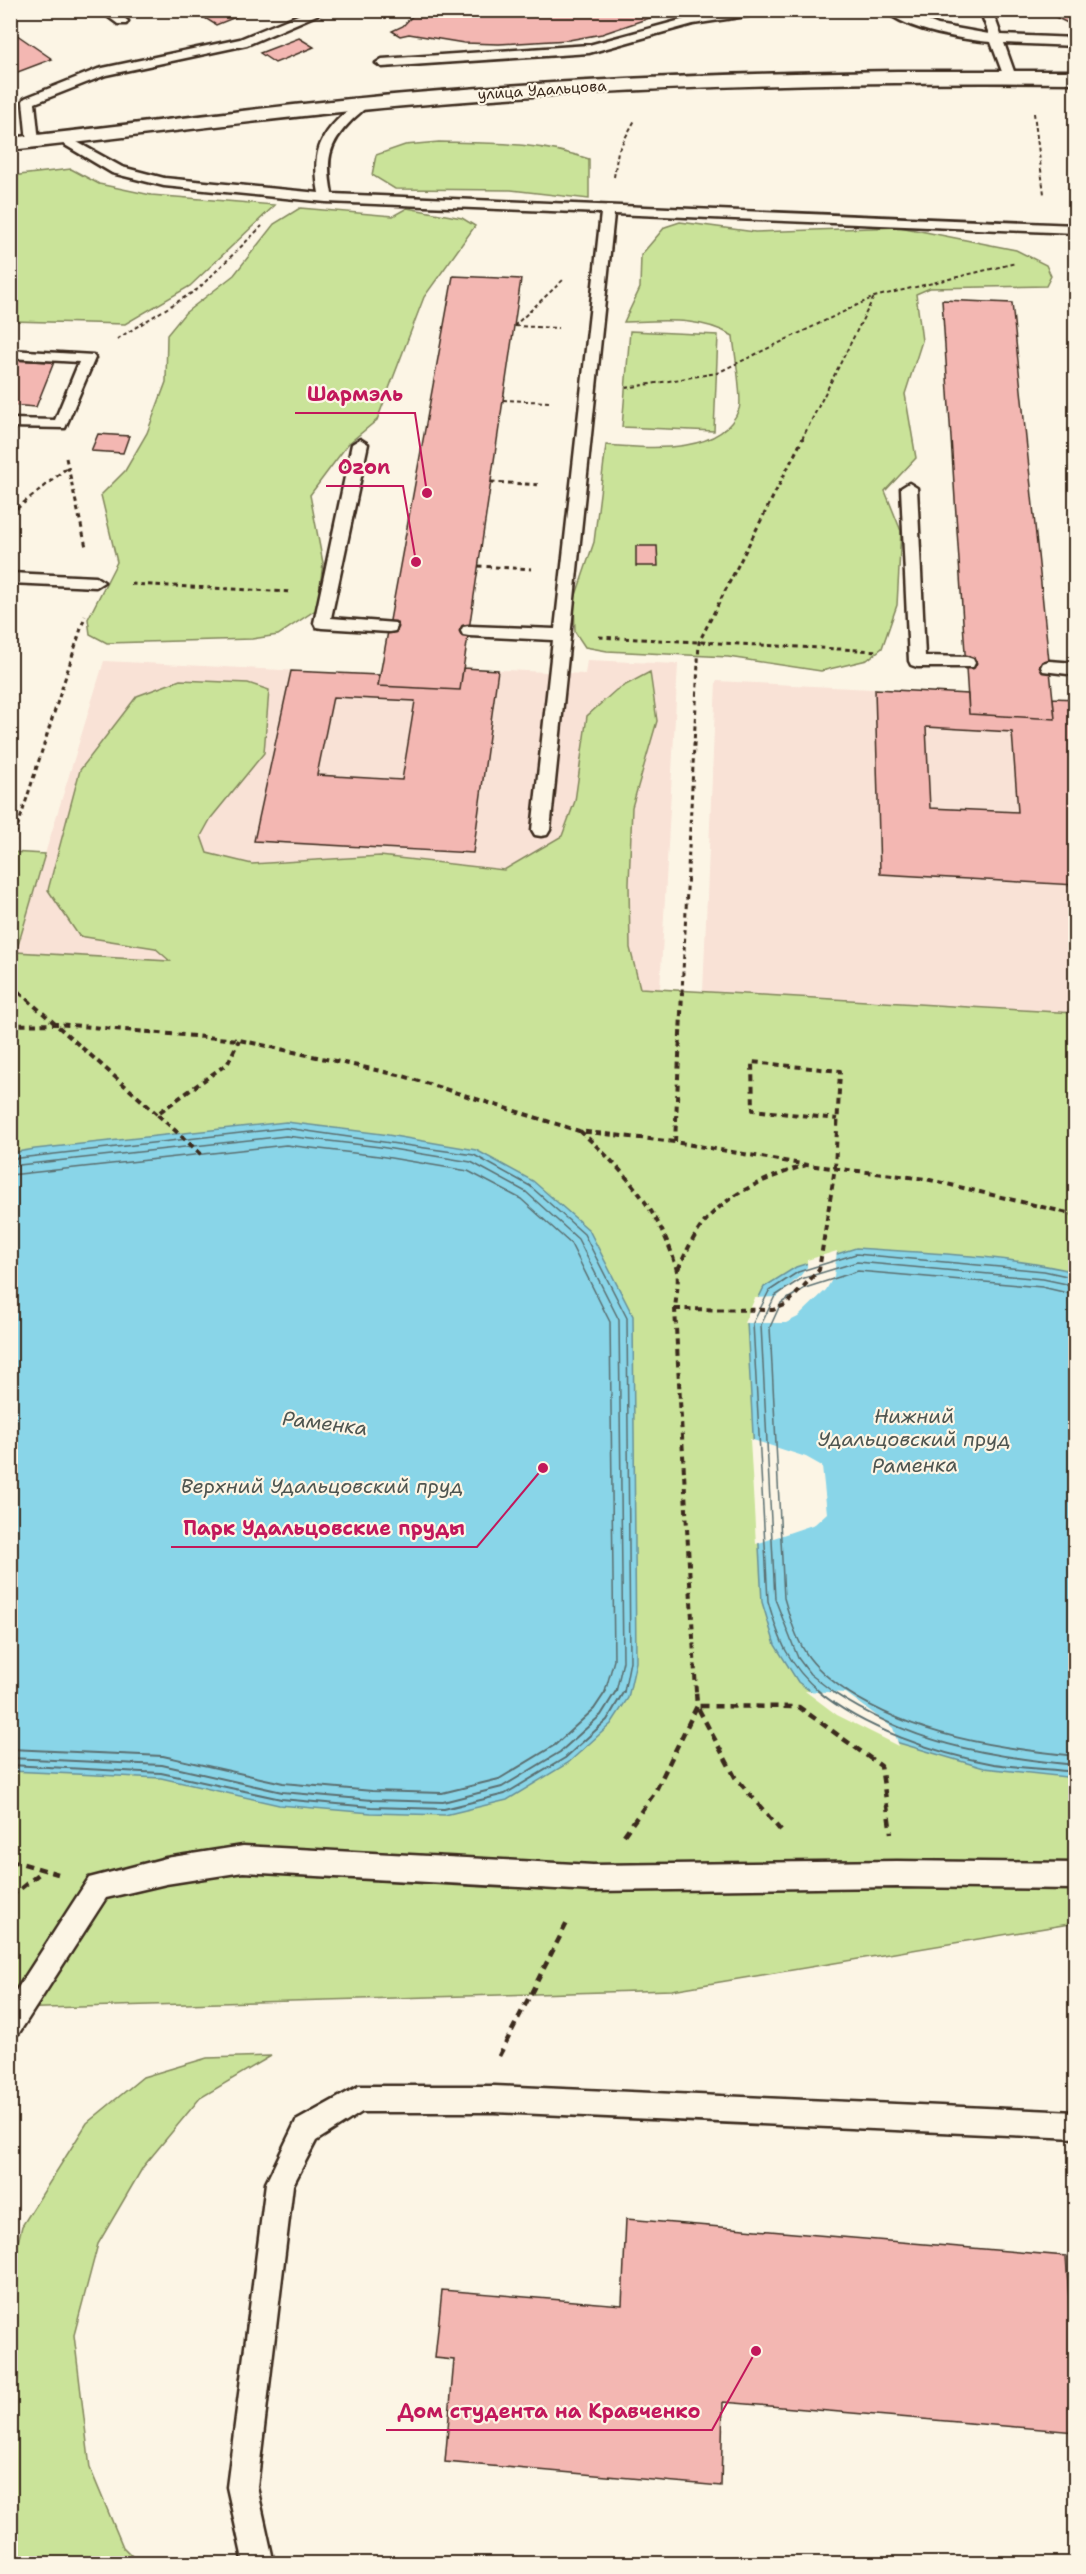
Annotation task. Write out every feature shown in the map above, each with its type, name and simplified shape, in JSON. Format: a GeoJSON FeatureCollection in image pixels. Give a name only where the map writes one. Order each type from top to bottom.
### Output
{"type":"FeatureCollection","features":[{"type":"Feature","properties":{"kind":"street","name":"улица Удальцова"},"geometry":{"type":"LineString","coordinates":[[10,144],[363,104],[498,93],[695,81],[834,76],[1076,77]]}},
{"type":"Feature","properties":{"kind":"lane"},"geometry":{"type":"LineString","coordinates":[[105,10],[122,21]]}},
{"type":"Feature","properties":{"kind":"lane"},"geometry":{"type":"LineString","coordinates":[[33,142],[29,101],[102,72],[243,42],[322,10]]}},
{"type":"Feature","properties":{"kind":"lane"},"geometry":{"type":"LineString","coordinates":[[382,63],[589,49],[692,21],[760,10]]}},
{"type":"Feature","properties":{"kind":"lane"},"geometry":{"type":"LineString","coordinates":[[890,10],[907,20],[935,29],[997,40],[1076,42]]}},
{"type":"Feature","properties":{"kind":"lane"},"geometry":{"type":"LineString","coordinates":[[986,10],[1010,77]]}},
{"type":"Feature","properties":{"kind":"lane"},"geometry":{"type":"LineString","coordinates":[[644,21],[659,30]]}},
{"type":"Feature","properties":{"kind":"lane"},"geometry":{"type":"LineString","coordinates":[[326,198],[321,164],[331,138],[349,116],[363,104]]}},
{"type":"Feature","properties":{"kind":"lane"},"geometry":{"type":"LineString","coordinates":[[61,139],[117,170],[164,182],[326,198],[1076,229]]}},
{"type":"Feature","properties":{"kind":"lane"},"geometry":{"type":"LineString","coordinates":[[541,830],[608,210]]}},
{"type":"Feature","properties":{"kind":"lane"},"geometry":{"type":"LineString","coordinates":[[10,354],[88,358],[60,424],[10,423]]}},
{"type":"Feature","properties":{"kind":"lane"},"geometry":{"type":"LineString","coordinates":[[360,444],[322,623],[389,627]]}},
{"type":"Feature","properties":{"kind":"lane"},"geometry":{"type":"LineString","coordinates":[[909,488],[917,661],[967,663]]}},
{"type":"Feature","properties":{"kind":"lane"},"geometry":{"type":"LineString","coordinates":[[10,578],[96,582]]}},
{"type":"Feature","properties":{"kind":"lane"},"geometry":{"type":"LineString","coordinates":[[469,631],[562,635]]}},
{"type":"Feature","properties":{"kind":"lane"},"geometry":{"type":"LineString","coordinates":[[1049,668],[1076,669]]}},
{"type":"Feature","properties":{"kind":"lane"},"geometry":{"type":"LineString","coordinates":[[10,2024],[98,1887],[166,1871],[243,1859],[593,1878],[897,1874],[1076,1876]]}},
{"type":"Feature","properties":{"kind":"lane"},"geometry":{"type":"LineString","coordinates":[[259,2564],[242,2487],[280,2183],[306,2131],[359,2099],[494,2098],[1076,2125]]}},
{"type":"Feature","properties":{"kind":"path"},"geometry":{"type":"LineString","coordinates":[[1033,104],[1048,228]]}},
{"type":"Feature","properties":{"kind":"path"},"geometry":{"type":"LineString","coordinates":[[608,210],[618,151],[639,113]]}},
{"type":"Feature","properties":{"kind":"path"},"geometry":{"type":"LineString","coordinates":[[88,358],[198,289],[294,194]]}},
{"type":"Feature","properties":{"kind":"path"},"geometry":{"type":"LineString","coordinates":[[550,327],[514,326],[605,240]]}},
{"type":"Feature","properties":{"kind":"path"},"geometry":{"type":"LineString","coordinates":[[589,385],[626,388],[717,373],[874,297],[1020,262]]}},
{"type":"Feature","properties":{"kind":"path"},"geometry":{"type":"LineString","coordinates":[[675,1142],[699,642],[874,297]]}},
{"type":"Feature","properties":{"kind":"path"},"geometry":{"type":"LineString","coordinates":[[503,400],[587,404]]}},
{"type":"Feature","properties":{"kind":"path"},"geometry":{"type":"LineString","coordinates":[[10,514],[68,467],[76,510],[96,582],[10,851]]}},
{"type":"Feature","properties":{"kind":"path"},"geometry":{"type":"LineString","coordinates":[[491,482],[578,486]]}},
{"type":"Feature","properties":{"kind":"path"},"geometry":{"type":"LineString","coordinates":[[478,566],[569,571]]}},
{"type":"Feature","properties":{"kind":"path"},"geometry":{"type":"LineString","coordinates":[[96,582],[328,594]]}},
{"type":"Feature","properties":{"kind":"path"},"geometry":{"type":"LineString","coordinates":[[562,635],[916,653]]}},
{"type":"Feature","properties":{"kind":"path"},"geometry":{"type":"LineString","coordinates":[[10,984],[58,1024],[201,1154]]}},
{"type":"Feature","properties":{"kind":"path"},"geometry":{"type":"LineString","coordinates":[[10,1025],[58,1024],[239,1040],[403,1076],[579,1131],[675,1142],[807,1165],[926,1179],[1076,1215]]}},
{"type":"Feature","properties":{"kind":"path"},"geometry":{"type":"LineString","coordinates":[[157,1114],[228,1063],[239,1040]]}},
{"type":"Feature","properties":{"kind":"path"},"geometry":{"type":"LineString","coordinates":[[675,1309],[773,1310],[787,1304],[819,1270],[835,1168],[840,1071],[752,1062],[753,1110],[837,1119]]}},
{"type":"Feature","properties":{"kind":"path"},"geometry":{"type":"LineString","coordinates":[[579,1131],[613,1160],[656,1217],[677,1269],[675,1309],[697,1706],[735,1777],[781,1831],[843,1875]]}},
{"type":"Feature","properties":{"kind":"path"},"geometry":{"type":"LineString","coordinates":[[677,1269],[701,1228],[727,1200],[768,1178],[807,1165]]}},
{"type":"Feature","properties":{"kind":"path"},"geometry":{"type":"LineString","coordinates":[[697,1706],[799,1707],[881,1766],[897,1874]]}},
{"type":"Feature","properties":{"kind":"path"},"geometry":{"type":"LineString","coordinates":[[593,1878],[655,1792],[697,1706]]}},
{"type":"Feature","properties":{"kind":"path"},"geometry":{"type":"LineString","coordinates":[[10,1897],[45,1869]]}},
{"type":"Feature","properties":{"kind":"path"},"geometry":{"type":"LineString","coordinates":[[499,2052],[567,1923]]}},
{"type":"Feature","properties":{"kind":"shaded area"},"geometry":{"type":"Polygon","coordinates":[[[587,660],[678,664],[660,989],[15,952],[104,661],[379,675],[378,686],[463,668],[585,674],[587,660]]]}},
{"type":"Feature","properties":{"kind":"shaded area"},"geometry":{"type":"Polygon","coordinates":[[[716,681],[968,694],[1054,718],[1053,698],[1075,699],[1075,1013],[703,992],[716,681]]]}},
{"type":"Feature","properties":{"kind":"green space"},"geometry":{"type":"Polygon","coordinates":[[[439,142],[533,146],[589,159],[589,199],[511,190],[395,189],[372,175],[376,155],[405,145],[439,142]]]}},
{"type":"Feature","properties":{"kind":"green space"},"geometry":{"type":"Polygon","coordinates":[[[71,169],[99,184],[151,195],[275,205],[190,286],[125,324],[11,321],[11,176],[71,169]]]}},
{"type":"Feature","properties":{"kind":"green space"},"geometry":{"type":"Polygon","coordinates":[[[300,208],[393,216],[407,208],[462,218],[475,226],[424,297],[377,420],[348,444],[310,495],[323,563],[317,609],[278,635],[252,639],[107,643],[90,634],[88,619],[117,562],[101,495],[125,471],[147,433],[166,382],[167,335],[185,313],[234,275],[274,224],[300,208]]]}},
{"type":"Feature","properties":{"kind":"green space"},"geometry":{"type":"Polygon","coordinates":[[[680,222],[755,232],[900,227],[1016,250],[1046,265],[1051,276],[1046,286],[930,288],[916,294],[922,341],[905,394],[916,458],[885,491],[901,531],[897,605],[882,648],[867,660],[821,671],[728,657],[607,651],[585,647],[575,632],[574,601],[594,542],[606,445],[662,447],[700,442],[717,435],[730,424],[739,409],[739,385],[733,336],[708,325],[680,321],[624,322],[640,288],[641,255],[665,227],[680,222]]]}},
{"type":"Feature","properties":{"kind":"green space"},"geometry":{"type":"Polygon","coordinates":[[[630,331],[718,335],[714,431],[622,427],[630,331]]]}},
{"type":"Feature","properties":{"kind":"green space"},"geometry":{"type":"Polygon","coordinates":[[[650,672],[657,721],[632,807],[629,884],[630,948],[640,988],[1075,1013],[1075,1923],[672,1990],[11,2009],[10,852],[45,854],[16,952],[170,961],[155,948],[79,936],[48,890],[80,770],[137,696],[180,680],[248,683],[269,690],[264,753],[211,818],[201,836],[207,853],[252,864],[380,856],[504,870],[562,836],[575,801],[587,716],[616,690],[650,672]]]}},
{"type":"Feature","properties":{"kind":"green space"},"geometry":{"type":"Polygon","coordinates":[[[271,2056],[200,2098],[143,2167],[98,2244],[74,2335],[90,2468],[123,2547],[139,2563],[11,2563],[10,2274],[22,2226],[87,2123],[143,2077],[207,2058],[271,2056]]]}},
{"type":"Feature","properties":{"kind":"water","name":"Верхний Удальцовский пруд"},"geometry":{"type":"Polygon","coordinates":[[[286,1122],[382,1134],[476,1150],[533,1181],[589,1230],[633,1316],[636,1662],[628,1698],[611,1724],[568,1763],[507,1800],[445,1815],[371,1813],[279,1805],[161,1778],[11,1771],[11,1153],[286,1122]]]}},
{"type":"Feature","properties":{"kind":"water","name":"Нижний Удальцовский пруд"},"geometry":{"type":"Polygon","coordinates":[[[856,1248],[994,1258],[1075,1272],[1075,1778],[984,1768],[899,1743],[839,1712],[798,1682],[775,1645],[762,1602],[747,1322],[764,1287],[796,1267],[856,1248]]]}},
{"type":"Feature","properties":{"kind":"pier"},"geometry":{"type":"Polygon","coordinates":[[[837,1251],[834,1276],[826,1290],[798,1317],[786,1323],[744,1323],[755,1298],[777,1297],[801,1275],[807,1267],[807,1260],[837,1251]]]}},
{"type":"Feature","properties":{"kind":"pier"},"geometry":{"type":"Polygon","coordinates":[[[750,1439],[806,1457],[822,1466],[827,1513],[815,1524],[756,1544],[750,1439]]]}},
{"type":"Feature","properties":{"kind":"pier"},"geometry":{"type":"Polygon","coordinates":[[[805,1691],[846,1693],[893,1728],[899,1746],[837,1715],[805,1691]]]}},
{"type":"Feature","properties":{"kind":"building"},"geometry":{"type":"Polygon","coordinates":[[[192,10],[253,10],[216,25],[192,10]]]}},
{"type":"Feature","properties":{"kind":"building"},"geometry":{"type":"Polygon","coordinates":[[[418,10],[673,10],[602,34],[569,40],[499,44],[464,43],[409,34],[400,36],[392,31],[403,26],[418,10]]]}},
{"type":"Feature","properties":{"kind":"building"},"geometry":{"type":"Polygon","coordinates":[[[1041,10],[1076,10],[1076,27],[1041,10]]]}},
{"type":"Feature","properties":{"kind":"building"},"geometry":{"type":"Polygon","coordinates":[[[10,30],[52,59],[10,75],[10,30]]]}},
{"type":"Feature","properties":{"kind":"building"},"geometry":{"type":"Polygon","coordinates":[[[299,38],[314,47],[275,63],[260,53],[299,38]]]}},
{"type":"Feature","properties":{"kind":"building"},"geometry":{"type":"Polygon","coordinates":[[[453,276],[521,279],[460,690],[378,686],[453,276]]]}},
{"type":"Feature","properties":{"kind":"building"},"geometry":{"type":"Polygon","coordinates":[[[942,300],[1012,303],[1055,719],[969,714],[942,300]]]}},
{"type":"Feature","properties":{"kind":"building"},"geometry":{"type":"Polygon","coordinates":[[[10,360],[54,362],[36,407],[10,405],[10,360]]]}},
{"type":"Feature","properties":{"kind":"building"},"geometry":{"type":"Polygon","coordinates":[[[98,434],[129,436],[123,453],[91,451],[98,434]]]}},
{"type":"Feature","properties":{"kind":"building"},"geometry":{"type":"Polygon","coordinates":[[[636,546],[657,546],[658,566],[636,566],[636,546]]]}},
{"type":"Feature","properties":{"kind":"building"},"geometry":{"type":"Polygon","coordinates":[[[463,668],[498,670],[473,853],[254,841],[291,671],[379,675],[378,686],[460,690],[463,668]],[[333,697],[317,775],[402,780],[415,701],[333,697]]]}},
{"type":"Feature","properties":{"kind":"building"},"geometry":{"type":"Polygon","coordinates":[[[875,689],[968,694],[969,714],[1055,719],[1053,698],[1076,699],[1076,885],[880,874],[875,689]],[[926,727],[930,808],[1018,812],[1012,732],[926,727]]]}},
{"type":"Feature","properties":{"kind":"building"},"geometry":{"type":"Polygon","coordinates":[[[626,2219],[1066,2256],[1072,2344],[1076,2344],[1076,2432],[723,2402],[721,2486],[445,2462],[454,2360],[435,2358],[442,2290],[622,2305],[626,2219]]]}},
{"type":"Feature","properties":{"kind":"place","name":"Шармэль"},"geometry":{"type":"Point","coordinates":[427,493]}},
{"type":"Feature","properties":{"kind":"place","name":"Ozon"},"geometry":{"type":"Point","coordinates":[416,562]}},
{"type":"Feature","properties":{"kind":"place","name":"Парк Удальцовские пруды"},"geometry":{"type":"Point","coordinates":[543,1468]}},
{"type":"Feature","properties":{"kind":"place","name":"Дом студента на Кравченко"},"geometry":{"type":"Point","coordinates":[756,2351]}},
{"type":"Feature","properties":{"kind":"water label","name":"Раменка"},"geometry":{"type":"Point","coordinates":[325,1423]}},
{"type":"Feature","properties":{"kind":"water label","name":"Раменка"},"geometry":{"type":"Point","coordinates":[915,1465]}}]}
